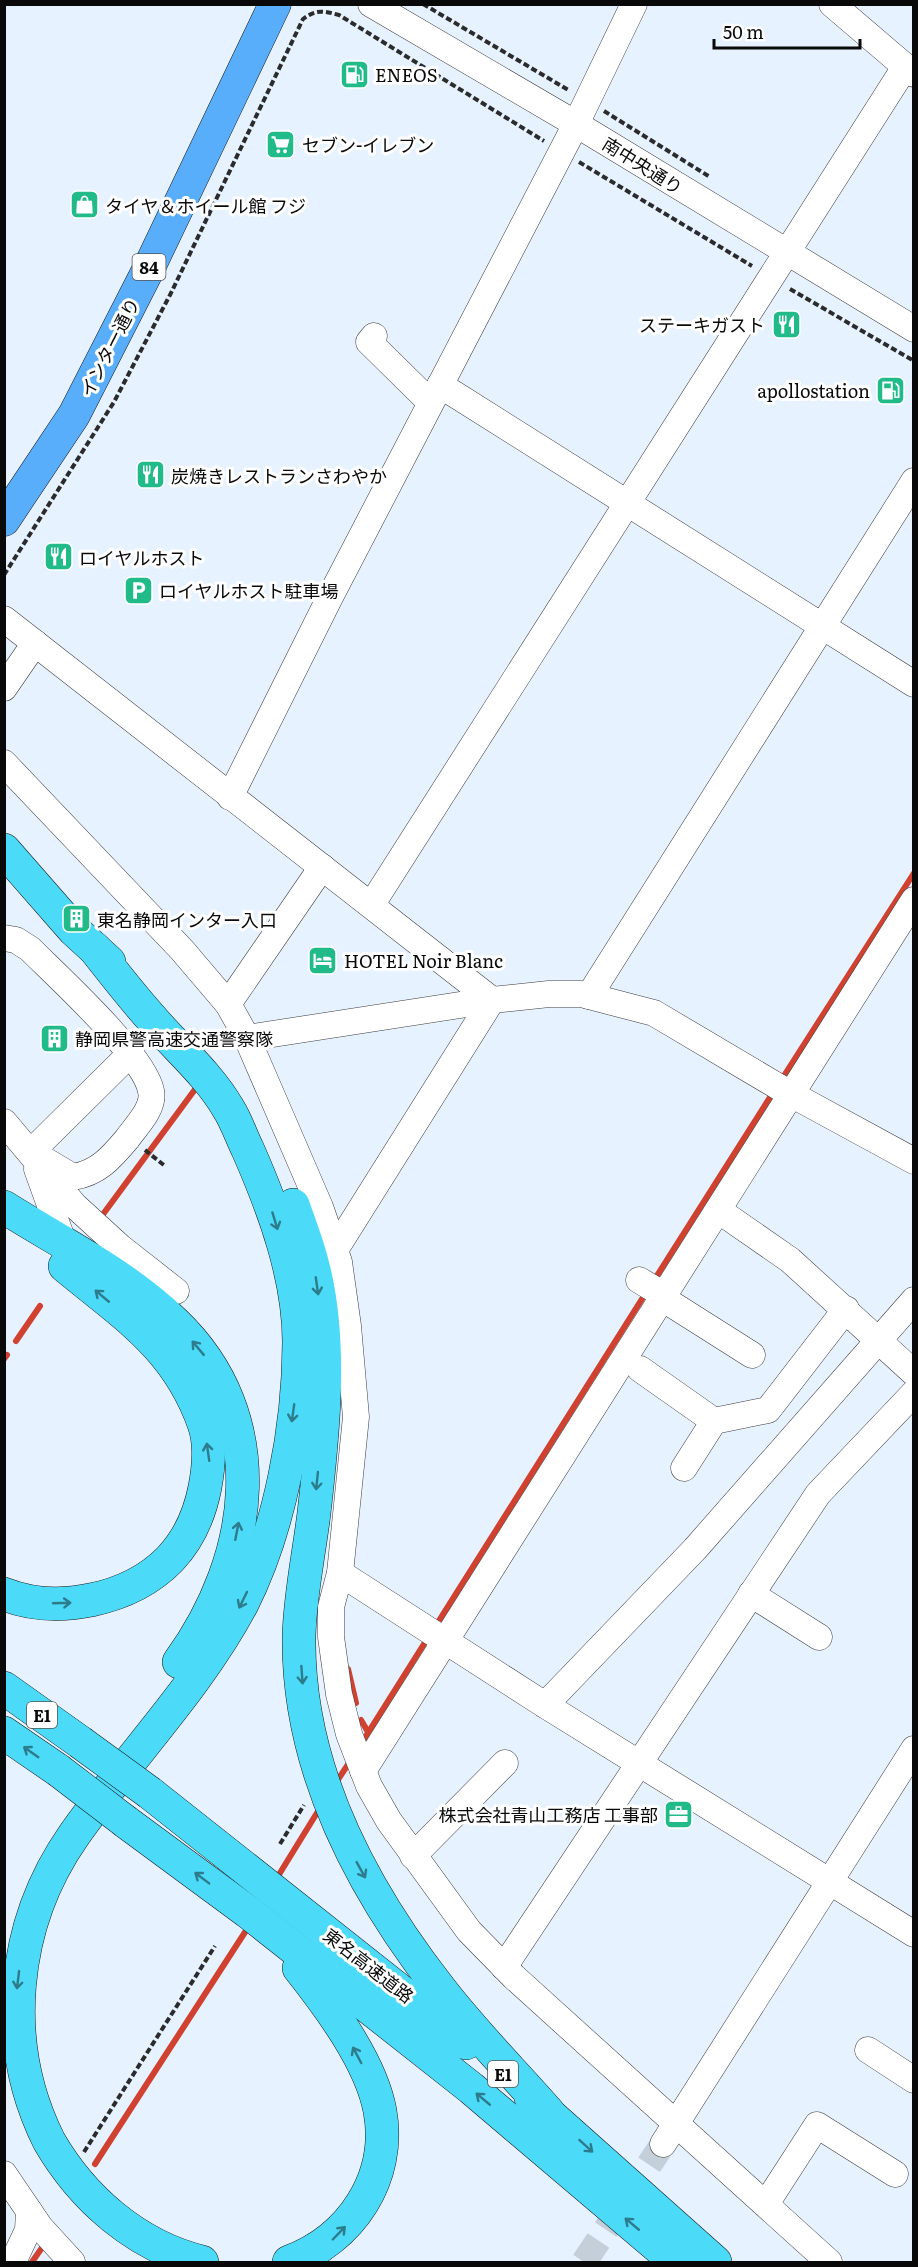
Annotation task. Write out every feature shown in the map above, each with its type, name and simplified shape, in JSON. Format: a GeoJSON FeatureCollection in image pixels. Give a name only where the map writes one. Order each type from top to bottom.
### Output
{"type":"FeatureCollection","features":[{"type":"Feature","properties":{"kind":"highway"},"geometry":{"type":"LineString","coordinates":[[4,850],[94,948],[229,1108],[265,1189],[286,1258],[300,1339],[297,1388],[280,1504],[261,1561],[241,1606],[199,1670],[74,1835],[55,1865],[32,1920],[18,1978],[15,2013],[17,2046],[27,2092],[61,2162],[86,2192],[134,2233],[160,2248],[202,2262]]}},
{"type":"Feature","properties":{"kind":"highway"},"geometry":{"type":"LineString","coordinates":[[4,861],[36,885]]}},
{"type":"Feature","properties":{"kind":"highway"},"geometry":{"type":"LineString","coordinates":[[94,948],[202,1044],[242,1095],[269,1147],[293,1202],[314,1267],[322,1327],[323,1427],[299,1637],[304,1704],[320,1800],[399,1933],[441,1990],[548,2112]]}},
{"type":"Feature","properties":{"kind":"highway"},"geometry":{"type":"LineString","coordinates":[[4,1208],[141,1293],[175,1322],[202,1351],[222,1384],[236,1419],[243,1457],[244,1497],[235,1541],[217,1594],[188,1649],[45,1847],[18,1900],[4,1944]]}},
{"type":"Feature","properties":{"kind":"highway"},"geometry":{"type":"LineString","coordinates":[[4,1215],[155,1340],[177,1368],[194,1399],[205,1426],[210,1464],[202,1503],[191,1531],[169,1560],[134,1584],[95,1600],[58,1604],[16,1599],[4,1594]]}},
{"type":"Feature","properties":{"kind":"highway","name":"東名高速道路"},"geometry":{"type":"LineString","coordinates":[[4,1689],[150,1793],[442,2023],[548,2112],[715,2262]]}},
{"type":"Feature","properties":{"kind":"highway","name":"東名高速道路"},"geometry":{"type":"LineString","coordinates":[[4,1733],[58,1770],[255,1918],[471,2088],[676,2262]]}},
{"type":"Feature","properties":{"kind":"highway"},"geometry":{"type":"LineString","coordinates":[[255,1918],[324,1999],[368,2075],[380,2110],[381,2144],[374,2180],[360,2211],[331,2240],[307,2256],[289,2262]]}},
{"type":"Feature","properties":{"kind":"highway"},"geometry":{"type":"LineString","coordinates":[[4,2068],[15,2109],[38,2155],[59,2188],[90,2220],[121,2244],[152,2262]]}},
{"type":"Feature","properties":{"kind":"main road","name":"インター通り"},"geometry":{"type":"LineString","coordinates":[[4,519],[74,415],[146,274],[275,4]]}},
{"type":"Feature","properties":{"kind":"street","name":"南中央通り"},"geometry":{"type":"LineString","coordinates":[[371,4],[576,123],[914,329]]}},
{"type":"Feature","properties":{"kind":"street"},"geometry":{"type":"LineString","coordinates":[[230,797],[576,123],[634,4]]}},
{"type":"Feature","properties":{"kind":"street"},"geometry":{"type":"LineString","coordinates":[[372,904],[771,278],[785,252],[909,70],[859,16],[832,4]]}},
{"type":"Feature","properties":{"kind":"street"},"geometry":{"type":"LineString","coordinates":[[374,336],[369,342],[435,394],[627,503],[914,684]]}},
{"type":"Feature","properties":{"kind":"street"},"geometry":{"type":"LineString","coordinates":[[589,996],[914,481]]}},
{"type":"Feature","properties":{"kind":"street"},"geometry":{"type":"LineString","coordinates":[[4,619],[109,698],[230,797],[372,904],[492,1000]]}},
{"type":"Feature","properties":{"kind":"street"},"geometry":{"type":"LineString","coordinates":[[4,688],[35,643]]}},
{"type":"Feature","properties":{"kind":"street"},"geometry":{"type":"LineString","coordinates":[[4,763],[182,950],[228,1004],[247,1038],[320,1207],[339,1262],[348,1326],[356,1417],[340,1573],[331,1607],[331,1637],[339,1694],[351,1738],[362,1768],[389,1821],[469,1931],[504,1968],[829,2262]]}},
{"type":"Feature","properties":{"kind":"street"},"geometry":{"type":"LineString","coordinates":[[228,1004],[322,867]]}},
{"type":"Feature","properties":{"kind":"street"},"geometry":{"type":"LineString","coordinates":[[362,1768],[436,1634],[656,1291],[718,1210],[783,1089],[914,900]]}},
{"type":"Feature","properties":{"kind":"street"},"geometry":{"type":"LineString","coordinates":[[4,938],[16,940],[30,949],[130,1053],[152,1092],[148,1109],[103,1167],[88,1175],[73,1177],[31,1152]]}},
{"type":"Feature","properties":{"kind":"street"},"geometry":{"type":"LineString","coordinates":[[247,1038],[492,1000],[549,994],[589,996],[654,1013],[783,1089],[914,1161]]}},
{"type":"Feature","properties":{"kind":"street"},"geometry":{"type":"LineString","coordinates":[[335,1250],[492,1000]]}},
{"type":"Feature","properties":{"kind":"street"},"geometry":{"type":"LineString","coordinates":[[31,1152],[130,1053]]}},
{"type":"Feature","properties":{"kind":"street"},"geometry":{"type":"LineString","coordinates":[[4,1122],[74,1205],[120,1247],[176,1291]]}},
{"type":"Feature","properties":{"kind":"street"},"geometry":{"type":"LineString","coordinates":[[31,1152],[64,1244]]}},
{"type":"Feature","properties":{"kind":"street"},"geometry":{"type":"LineString","coordinates":[[718,1210],[790,1260],[846,1308],[914,1373]]}},
{"type":"Feature","properties":{"kind":"street"},"geometry":{"type":"LineString","coordinates":[[656,1291],[752,1355]]}},
{"type":"Feature","properties":{"kind":"street"},"geometry":{"type":"LineString","coordinates":[[545,1705],[695,1549],[914,1300]]}},
{"type":"Feature","properties":{"kind":"street"},"geometry":{"type":"LineString","coordinates":[[684,1468],[714,1421],[768,1410],[846,1308]]}},
{"type":"Feature","properties":{"kind":"street"},"geometry":{"type":"LineString","coordinates":[[640,1369],[714,1421]]}},
{"type":"Feature","properties":{"kind":"street"},"geometry":{"type":"LineString","coordinates":[[504,1968],[818,1494],[914,1393]]}},
{"type":"Feature","properties":{"kind":"street"},"geometry":{"type":"LineString","coordinates":[[340,1573],[545,1705],[914,1934]]}},
{"type":"Feature","properties":{"kind":"street"},"geometry":{"type":"LineString","coordinates":[[751,1594],[819,1636]]}},
{"type":"Feature","properties":{"kind":"street"},"geometry":{"type":"LineString","coordinates":[[663,2144],[830,1880],[905,1780],[914,1749]]}},
{"type":"Feature","properties":{"kind":"street"},"geometry":{"type":"LineString","coordinates":[[413,1856],[505,1763]]}},
{"type":"Feature","properties":{"kind":"street"},"geometry":{"type":"LineString","coordinates":[[868,2050],[914,2080]]}},
{"type":"Feature","properties":{"kind":"street"},"geometry":{"type":"LineString","coordinates":[[766,2204],[817,2125],[895,2174]]}},
{"type":"Feature","properties":{"kind":"street"},"geometry":{"type":"LineString","coordinates":[[4,2174],[34,2219],[67,2260]]}},
{"type":"Feature","properties":{"kind":"street"},"geometry":{"type":"LineString","coordinates":[[13,2262],[34,2219]]}},
{"type":"Feature","properties":{"kind":"path"},"geometry":{"type":"LineString","coordinates":[[4,575],[114,402],[171,293],[303,19],[312,12],[323,11],[339,15],[771,278],[914,362]]}},
{"type":"Feature","properties":{"kind":"path"},"geometry":{"type":"LineString","coordinates":[[136,1143],[165,1166]]}},
{"type":"Feature","properties":{"kind":"path"},"geometry":{"type":"LineString","coordinates":[[280,1844],[320,1800]]}},
{"type":"Feature","properties":{"kind":"path"},"geometry":{"type":"LineString","coordinates":[[81,2157],[215,1946]]}},
{"type":"Feature","properties":{"kind":"waterway"},"geometry":{"type":"LineString","coordinates":[[780,1082],[914,873]]}},
{"type":"Feature","properties":{"kind":"waterway"},"geometry":{"type":"LineString","coordinates":[[101,1217],[196,1088]]}},
{"type":"Feature","properties":{"kind":"waterway"},"geometry":{"type":"LineString","coordinates":[[653,1282],[774,1091]]}},
{"type":"Feature","properties":{"kind":"waterway"},"geometry":{"type":"LineString","coordinates":[[435,1627],[647,1291]]}},
{"type":"Feature","properties":{"kind":"waterway"},"geometry":{"type":"LineString","coordinates":[[16,1341],[40,1306]]}},
{"type":"Feature","properties":{"kind":"waterway"},"geometry":{"type":"LineString","coordinates":[[4,1359],[7,1355]]}},
{"type":"Feature","properties":{"kind":"waterway"},"geometry":{"type":"LineString","coordinates":[[361,1744],[429,1636]]}},
{"type":"Feature","properties":{"kind":"waterway"},"geometry":{"type":"LineString","coordinates":[[348,1669],[356,1703]]}},
{"type":"Feature","properties":{"kind":"waterway"},"geometry":{"type":"LineString","coordinates":[[361,1720],[368,1732]]}},
{"type":"Feature","properties":{"kind":"waterway"},"geometry":{"type":"LineString","coordinates":[[335,1784],[351,1760]]}},
{"type":"Feature","properties":{"kind":"waterway"},"geometry":{"type":"LineString","coordinates":[[275,1881],[320,1808]]}},
{"type":"Feature","properties":{"kind":"waterway"},"geometry":{"type":"LineString","coordinates":[[95,2164],[249,1926]]}},
{"type":"Feature","properties":{"kind":"waterway"},"geometry":{"type":"LineString","coordinates":[[32,2262],[46,2242]]}},
{"type":"Feature","properties":{"kind":"tunnel"},"geometry":{"type":"LineString","coordinates":[[584,2262],[663,2144]]}},
{"type":"Feature","properties":{"kind":"place","name":"ENEOS"},"geometry":{"type":"Point","coordinates":[354,74]}},
{"type":"Feature","properties":{"kind":"place","name":"セブン-イレブン"},"geometry":{"type":"Point","coordinates":[281,144]}},
{"type":"Feature","properties":{"kind":"place","name":"タイヤ＆ホイール館 フジ"},"geometry":{"type":"Point","coordinates":[84,205]}},
{"type":"Feature","properties":{"kind":"place","name":"ステーキガスト"},"geometry":{"type":"Point","coordinates":[786,324]}},
{"type":"Feature","properties":{"kind":"place","name":"apollostation"},"geometry":{"type":"Point","coordinates":[891,390]}},
{"type":"Feature","properties":{"kind":"place","name":"炭焼きレストランさわやか"},"geometry":{"type":"Point","coordinates":[150,475]}},
{"type":"Feature","properties":{"kind":"place","name":"ロイヤルホスト"},"geometry":{"type":"Point","coordinates":[58,557]}},
{"type":"Feature","properties":{"kind":"place","name":"ロイヤルホスト駐車場"},"geometry":{"type":"Point","coordinates":[138,590]}},
{"type":"Feature","properties":{"kind":"place","name":"東名静岡インター入口"},"geometry":{"type":"Point","coordinates":[76,919]}},
{"type":"Feature","properties":{"kind":"place","name":"HOTEL Noir Blanc"},"geometry":{"type":"Point","coordinates":[323,960]}},
{"type":"Feature","properties":{"kind":"place","name":"静岡県警高速交通警察隊"},"geometry":{"type":"Point","coordinates":[54,1038]}},
{"type":"Feature","properties":{"kind":"place","name":"株式会社青山工務店 工事部"},"geometry":{"type":"Point","coordinates":[679,1814]}}]}
